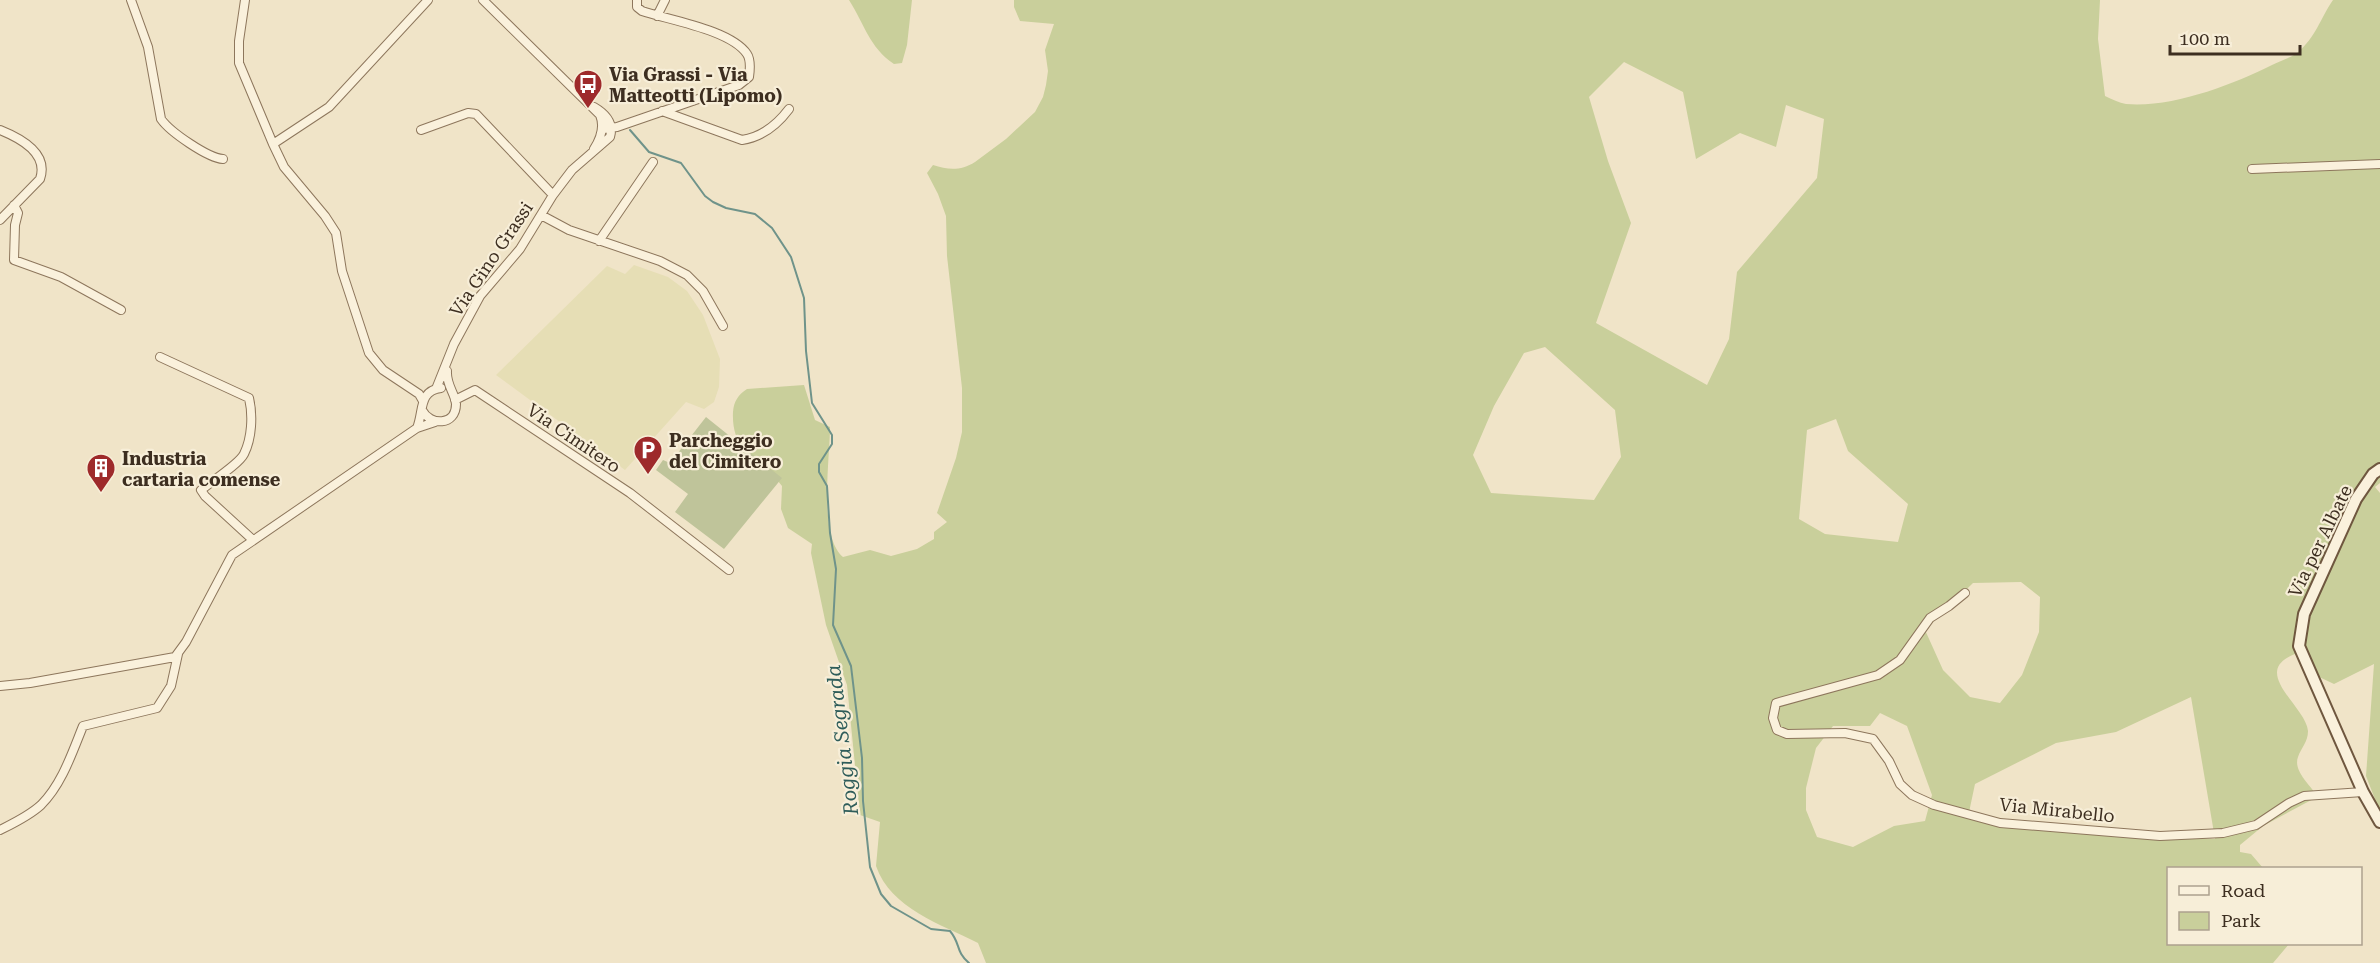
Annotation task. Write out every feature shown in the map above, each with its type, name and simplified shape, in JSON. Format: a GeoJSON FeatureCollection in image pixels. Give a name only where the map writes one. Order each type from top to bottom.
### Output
{"type":"FeatureCollection","features":[{"type":"Feature","properties":{"kind":"street"},"geometry":{"type":"LineString","coordinates":[[131,0],[148,47],[161,119],[167,127],[212,157],[223,159]]}},
{"type":"Feature","properties":{"kind":"street"},"geometry":{"type":"LineString","coordinates":[[245,0],[239,41],[239,63],[273,144],[284,167],[325,216],[336,234],[342,271],[369,353],[383,370],[422,396]]}},
{"type":"Feature","properties":{"kind":"street"},"geometry":{"type":"LineString","coordinates":[[273,144],[329,107],[428,0]]}},
{"type":"Feature","properties":{"kind":"street"},"geometry":{"type":"LineString","coordinates":[[483,0],[608,119],[611,129]]}},
{"type":"Feature","properties":{"kind":"street"},"geometry":{"type":"LineString","coordinates":[[594,107],[602,118],[602,129],[611,129],[744,82],[750,73],[746,52],[722,35],[709,29],[639,10],[637,0]]}},
{"type":"Feature","properties":{"kind":"street"},"geometry":{"type":"LineString","coordinates":[[657,16],[665,0]]}},
{"type":"Feature","properties":{"kind":"street"},"geometry":{"type":"LineString","coordinates":[[661,111],[742,140],[770,129],[789,109]]}},
{"type":"Feature","properties":{"kind":"street"},"geometry":{"type":"LineString","coordinates":[[421,130],[468,113],[476,114],[553,195]]}},
{"type":"Feature","properties":{"kind":"street"},"geometry":{"type":"LineString","coordinates":[[0,129],[14,135],[31,147],[39,156],[42,165],[40,179],[0,220]]}},
{"type":"Feature","properties":{"kind":"street","name":"Via Gino Grassi"},"geometry":{"type":"LineString","coordinates":[[590,155],[600,138],[602,129]]}},
{"type":"Feature","properties":{"kind":"street","name":"Via Gino Grassi"},"geometry":{"type":"LineString","coordinates":[[436,389],[454,344],[480,296],[520,249],[553,195],[572,171],[609,139],[611,129]]}},
{"type":"Feature","properties":{"kind":"street"},"geometry":{"type":"LineString","coordinates":[[599,241],[653,162]]}},
{"type":"Feature","properties":{"kind":"street"},"geometry":{"type":"LineString","coordinates":[[2252,169],[2380,164]]}},
{"type":"Feature","properties":{"kind":"street"},"geometry":{"type":"LineString","coordinates":[[14,205],[18,213],[15,225],[15,261],[61,277],[121,309]]}},
{"type":"Feature","properties":{"kind":"street"},"geometry":{"type":"LineString","coordinates":[[541,215],[569,230],[660,261],[687,275],[703,291],[723,326]]}},
{"type":"Feature","properties":{"kind":"street"},"geometry":{"type":"LineString","coordinates":[[160,357],[249,398],[252,411],[244,456],[201,490],[254,540]]}},
{"type":"Feature","properties":{"kind":"street","name":"Via Gino Grassi"},"geometry":{"type":"LineString","coordinates":[[449,358],[447,377],[453,397]]}},
{"type":"Feature","properties":{"kind":"street"},"geometry":{"type":"LineString","coordinates":[[0,830],[24,818],[41,805],[61,778],[83,726],[158,708],[171,686],[178,654],[229,559],[417,428],[435,422],[444,422],[454,414],[453,397],[446,390],[436,389],[422,396]]}},
{"type":"Feature","properties":{"kind":"street","name":"Via Cimitero"},"geometry":{"type":"LineString","coordinates":[[453,397],[475,390],[630,493],[729,570]]}},
{"type":"Feature","properties":{"kind":"street"},"geometry":{"type":"LineString","coordinates":[[417,428],[422,410],[422,396]]}},
{"type":"Feature","properties":{"kind":"street"},"geometry":{"type":"LineString","coordinates":[[422,410],[435,422]]}},
{"type":"Feature","properties":{"kind":"street","name":"Via per Albate"},"geometry":{"type":"LineString","coordinates":[[2363,792],[2299,646],[2299,632],[2304,614],[2356,499],[2373,474],[2380,469]]}},
{"type":"Feature","properties":{"kind":"street","name":"Via Mirabello"},"geometry":{"type":"LineString","coordinates":[[1965,593],[1930,618],[1900,660],[1878,675],[1776,703],[1773,718],[1777,730],[1787,734],[1845,733],[1873,739],[1889,761],[1900,784],[1912,795],[1934,805],[2000,823],[2160,836],[2223,833],[2256,825],[2304,796],[2363,792]]}},
{"type":"Feature","properties":{"kind":"street"},"geometry":{"type":"LineString","coordinates":[[0,686],[164,660],[178,654]]}},
{"type":"Feature","properties":{"kind":"street"},"geometry":{"type":"LineString","coordinates":[[2363,792],[2380,822]]}},
{"type":"Feature","properties":{"kind":"shaded area"},"geometry":{"type":"Polygon","coordinates":[[[634,265],[668,277],[687,291],[703,315],[720,359],[719,387],[714,402],[704,409],[686,402],[625,470],[496,375],[607,266],[625,274],[634,265]]]}},
{"type":"Feature","properties":{"kind":"green space"},"geometry":{"type":"Polygon","coordinates":[[[849,0],[912,0],[907,45],[902,63],[894,64],[879,50],[849,0]]]}},
{"type":"Feature","properties":{"kind":"green space"},"geometry":{"type":"Polygon","coordinates":[[[1014,0],[2100,0],[2098,39],[2105,96],[2123,103],[2144,104],[2201,94],[2294,55],[2309,41],[2333,0],[2380,0],[2380,483],[2375,487],[2380,493],[2380,812],[2366,776],[2374,664],[2334,684],[2315,675],[2304,651],[2286,658],[2278,667],[2277,677],[2305,721],[2308,731],[2307,738],[2297,762],[2302,777],[2316,794],[2315,798],[2263,826],[2240,845],[2240,852],[2251,854],[2262,867],[2167,867],[2167,945],[2288,945],[2273,963],[986,963],[978,943],[933,922],[893,894],[883,881],[876,866],[880,822],[860,815],[847,685],[826,625],[811,553],[812,544],[788,528],[781,509],[782,486],[742,447],[737,438],[733,412],[737,399],[747,389],[804,385],[815,420],[830,427],[828,515],[835,547],[843,557],[870,550],[891,556],[917,549],[934,539],[934,532],[947,522],[937,513],[956,458],[962,432],[962,388],[947,256],[946,216],[927,173],[933,165],[954,169],[975,162],[1006,139],[1035,112],[1046,85],[1048,71],[1045,50],[1054,24],[1020,21],[1014,7],[1014,0]],[[1624,62],[1589,97],[1608,161],[1631,223],[1596,323],[1707,385],[1729,339],[1737,272],[1817,178],[1824,119],[1786,105],[1776,147],[1740,133],[1696,159],[1683,92],[1624,62]],[[1545,347],[1524,353],[1494,406],[1473,455],[1491,493],[1594,500],[1621,457],[1615,410],[1545,347]],[[1836,419],[1807,430],[1799,519],[1825,534],[1898,542],[1908,504],[1848,451],[1836,419]],[[2021,582],[1973,583],[1925,630],[1943,670],[1970,697],[2000,703],[2022,675],[2039,632],[2040,597],[2021,582]],[[2191,697],[2116,732],[2056,743],[1975,784],[1968,817],[2114,834],[2215,839],[2191,697]],[[1880,713],[1870,726],[1833,726],[1816,748],[1806,788],[1806,810],[1817,837],[1853,847],[1894,826],[1925,821],[1932,795],[1907,726],[1880,713]]]}},
{"type":"Feature","properties":{"kind":"green space"},"geometry":{"type":"Polygon","coordinates":[[[706,417],[782,478],[724,549],[675,512],[688,494],[656,470],[663,460],[670,463],[706,417]]]}},
{"type":"Feature","properties":{"kind":"waterway","name":"Roggia Segrada"},"geometry":{"type":"LineString","coordinates":[[630,130],[649,152],[681,163],[705,196],[713,202],[726,208],[755,214],[772,228],[791,257],[804,298],[806,351],[812,403],[832,435],[832,444],[819,464],[819,472],[827,486],[830,533],[836,569],[833,625],[851,666],[862,758],[863,801],[870,867],[881,894],[891,906],[931,929],[950,931],[962,955],[969,963]]}},
{"type":"Feature","properties":{"kind":"place","name":"Via Grassi - Via Matteotti (Lipomo)"},"geometry":{"type":"Point","coordinates":[588,110]}},
{"type":"Feature","properties":{"kind":"place","name":"Parcheggio del Cimitero"},"geometry":{"type":"Point","coordinates":[648,476]}},
{"type":"Feature","properties":{"kind":"place","name":"Industria cartaria comense"},"geometry":{"type":"Point","coordinates":[101,494]}}]}
